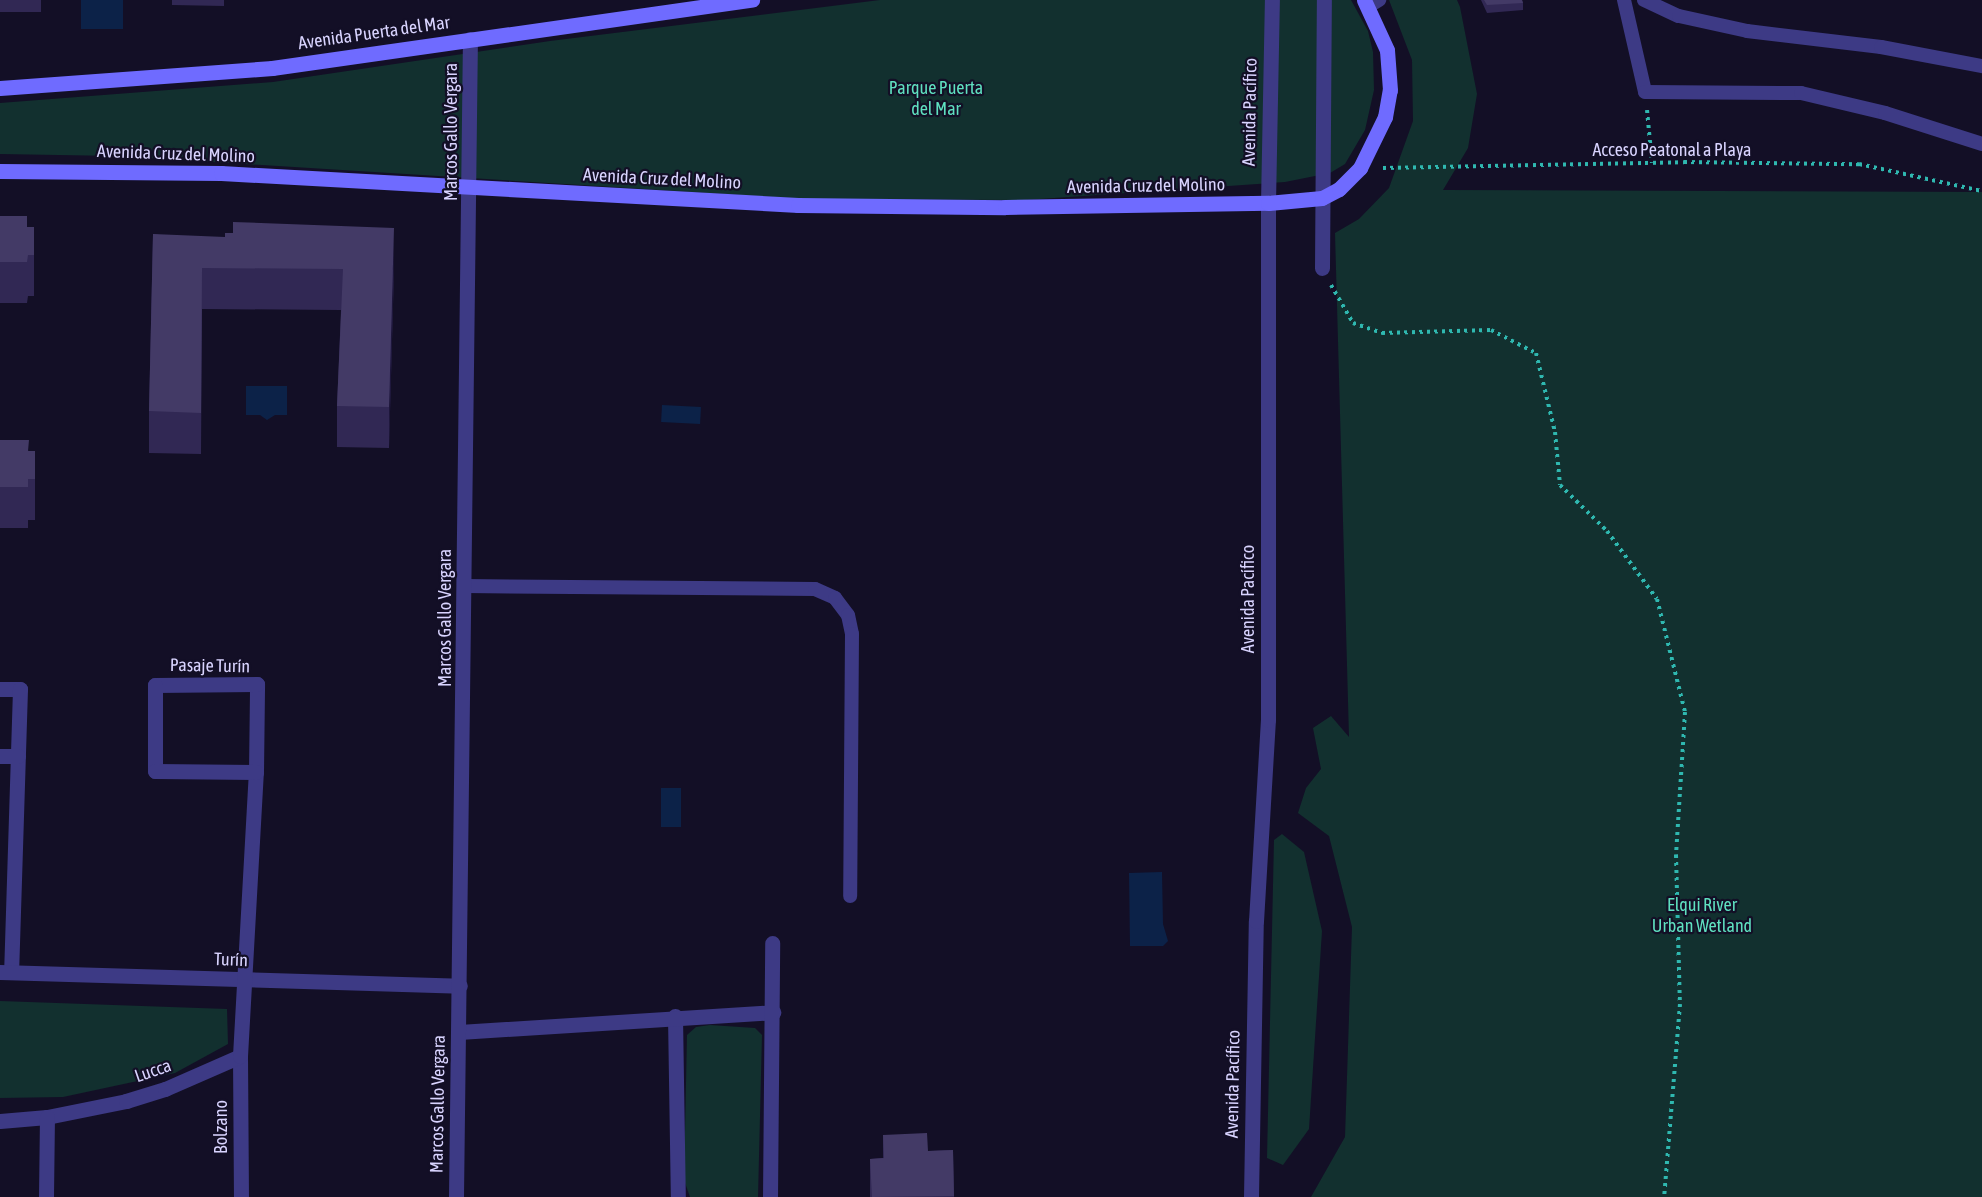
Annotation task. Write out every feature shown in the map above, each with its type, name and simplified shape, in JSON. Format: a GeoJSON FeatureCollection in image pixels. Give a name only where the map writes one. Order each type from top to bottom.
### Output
{"type":"FeatureCollection","features":[{"type":"Feature","properties":{"kind":"street","name":"Avenida Puerta del Mar"},"geometry":{"type":"LineString","coordinates":[[0,88],[272,68],[752,0]]}},
{"type":"Feature","properties":{"kind":"street","name":"Avenida Pacífico"},"geometry":{"type":"LineString","coordinates":[[1251,1197],[1256,921],[1268,720],[1268,203],[1272,0]]}},
{"type":"Feature","properties":{"kind":"street"},"geometry":{"type":"LineString","coordinates":[[1322,268],[1324,0]]}},
{"type":"Feature","properties":{"kind":"street"},"geometry":{"type":"LineString","coordinates":[[1322,198],[1339,189],[1360,168],[1380,134],[1390,90],[1387,50],[1371,2]]}},
{"type":"Feature","properties":{"kind":"street","name":"Marcos Gallo Vergara"},"geometry":{"type":"LineString","coordinates":[[456,1197],[471,189],[470,39]]}},
{"type":"Feature","properties":{"kind":"street","name":"Avenida Cruz del Molino"},"geometry":{"type":"LineString","coordinates":[[0,171],[220,174],[471,189],[857,206],[1268,203],[1322,198]]}},
{"type":"Feature","properties":{"kind":"street","name":"Pasaje Turín"},"geometry":{"type":"LineString","coordinates":[[245,980],[256,772],[257,684],[155,685],[155,771],[256,772]]}},
{"type":"Feature","properties":{"kind":"street"},"geometry":{"type":"LineString","coordinates":[[0,689],[20,689],[5,972]]}},
{"type":"Feature","properties":{"kind":"street"},"geometry":{"type":"LineString","coordinates":[[0,756],[18,756]]}},
{"type":"Feature","properties":{"kind":"street"},"geometry":{"type":"LineString","coordinates":[[770,1197],[772,943]]}},
{"type":"Feature","properties":{"kind":"street","name":"Turín"},"geometry":{"type":"LineString","coordinates":[[5,972],[460,986]]}},
{"type":"Feature","properties":{"kind":"street"},"geometry":{"type":"LineString","coordinates":[[240,1056],[245,980]]}},
{"type":"Feature","properties":{"kind":"street"},"geometry":{"type":"LineString","coordinates":[[459,1032],[675,1016],[773,1012]]}},
{"type":"Feature","properties":{"kind":"street"},"geometry":{"type":"LineString","coordinates":[[675,1016],[678,1197]]}},
{"type":"Feature","properties":{"kind":"street","name":"Lucca"},"geometry":{"type":"LineString","coordinates":[[0,1121],[46,1117],[146,1095],[240,1056]]}},
{"type":"Feature","properties":{"kind":"street","name":"Bolzano"},"geometry":{"type":"LineString","coordinates":[[240,1056],[241,1197]]}},
{"type":"Feature","properties":{"kind":"street"},"geometry":{"type":"LineString","coordinates":[[46,1117],[46,1197]]}},
{"type":"Feature","properties":{"kind":"lane"},"geometry":{"type":"LineString","coordinates":[[1624,0],[1646,92],[1801,93],[1885,113],[1982,144]]}},
{"type":"Feature","properties":{"kind":"lane"},"geometry":{"type":"LineString","coordinates":[[1644,0],[1679,16],[1747,31],[1881,46],[1982,66]]}},
{"type":"Feature","properties":{"kind":"lane"},"geometry":{"type":"LineString","coordinates":[[465,586],[815,589],[835,598],[848,615],[852,634],[850,896]]}},
{"type":"Feature","properties":{"kind":"path"},"geometry":{"type":"LineString","coordinates":[[1646,92],[1652,163]]}},
{"type":"Feature","properties":{"kind":"path","name":"Acceso Peatonal a Playa"},"geometry":{"type":"LineString","coordinates":[[1360,168],[1652,163],[1859,164],[1982,191]]}},
{"type":"Feature","properties":{"kind":"path"},"geometry":{"type":"LineString","coordinates":[[1322,268],[1353,323],[1382,333],[1491,330],[1536,353],[1555,432],[1560,485],[1607,531],[1657,599],[1685,712],[1676,855],[1680,1004],[1664,1197]]}},
{"type":"Feature","properties":{"kind":"green space","name":"Parque Puerta del Mar"},"geometry":{"type":"Polygon","coordinates":[[[880,0],[1351,0],[1368,31],[1373,52],[1374,90],[1365,130],[1345,164],[1330,173],[1285,182],[1025,200],[805,199],[117,156],[0,154],[0,103],[273,82],[550,41],[880,0]]]}},
{"type":"Feature","properties":{"kind":"green space","name":"Elqui River Urban Wetland"},"geometry":{"type":"Polygon","coordinates":[[[1389,0],[1457,0],[1460,7],[1477,94],[1468,148],[1443,190],[1982,192],[1982,1197],[1311,1197],[1345,1137],[1352,927],[1329,836],[1298,813],[1306,788],[1321,769],[1313,728],[1331,716],[1349,737],[1335,233],[1359,219],[1389,188],[1413,121],[1412,60],[1389,0]]]}},
{"type":"Feature","properties":{"kind":"green space"},"geometry":{"type":"Polygon","coordinates":[[[1282,834],[1304,852],[1322,931],[1309,1129],[1283,1165],[1267,1158],[1274,840],[1282,834]]]}},
{"type":"Feature","properties":{"kind":"green space"},"geometry":{"type":"Polygon","coordinates":[[[0,1001],[227,1009],[228,1044],[175,1073],[63,1097],[0,1098],[0,1001]]]}},
{"type":"Feature","properties":{"kind":"green space"},"geometry":{"type":"Polygon","coordinates":[[[710,1025],[755,1028],[762,1035],[758,1197],[690,1197],[684,1180],[687,1035],[696,1027],[710,1025]]]}},
{"type":"Feature","properties":{"kind":"water"},"geometry":{"type":"Polygon","coordinates":[[[81,0],[123,0],[123,29],[81,29],[81,0]]]}},
{"type":"Feature","properties":{"kind":"water"},"geometry":{"type":"Polygon","coordinates":[[[246,386],[287,386],[287,415],[275,415],[267,420],[260,415],[246,415],[246,386]]]}},
{"type":"Feature","properties":{"kind":"water"},"geometry":{"type":"Polygon","coordinates":[[[662,405],[701,407],[700,424],[661,422],[662,405]]]}},
{"type":"Feature","properties":{"kind":"water"},"geometry":{"type":"Polygon","coordinates":[[[661,788],[681,788],[681,827],[661,827],[661,788]]]}},
{"type":"Feature","properties":{"kind":"water"},"geometry":{"type":"Polygon","coordinates":[[[1162,872],[1163,924],[1168,941],[1163,946],[1130,946],[1129,873],[1162,872]]]}},
{"type":"Feature","properties":{"kind":"building"},"geometry":{"type":"Polygon","coordinates":[[[1484,0],[1522,0],[1523,3],[1487,5],[1484,0]]]}},
{"type":"Feature","properties":{"kind":"building"},"geometry":{"type":"Polygon","coordinates":[[[0,216],[27,216],[27,227],[34,227],[34,255],[28,255],[27,262],[0,262],[0,216]]]}},
{"type":"Feature","properties":{"kind":"building"},"geometry":{"type":"Polygon","coordinates":[[[233,222],[394,228],[389,407],[337,406],[343,269],[202,268],[201,413],[149,411],[153,234],[225,237],[225,233],[233,233],[233,222]]]}},
{"type":"Feature","properties":{"kind":"building"},"geometry":{"type":"Polygon","coordinates":[[[0,440],[29,440],[28,451],[35,451],[35,479],[28,479],[28,487],[0,487],[0,440]]]}},
{"type":"Feature","properties":{"kind":"building"},"geometry":{"type":"Polygon","coordinates":[[[927,1133],[928,1151],[953,1150],[954,1196],[872,1197],[870,1159],[884,1158],[883,1135],[927,1133]]]}}]}
